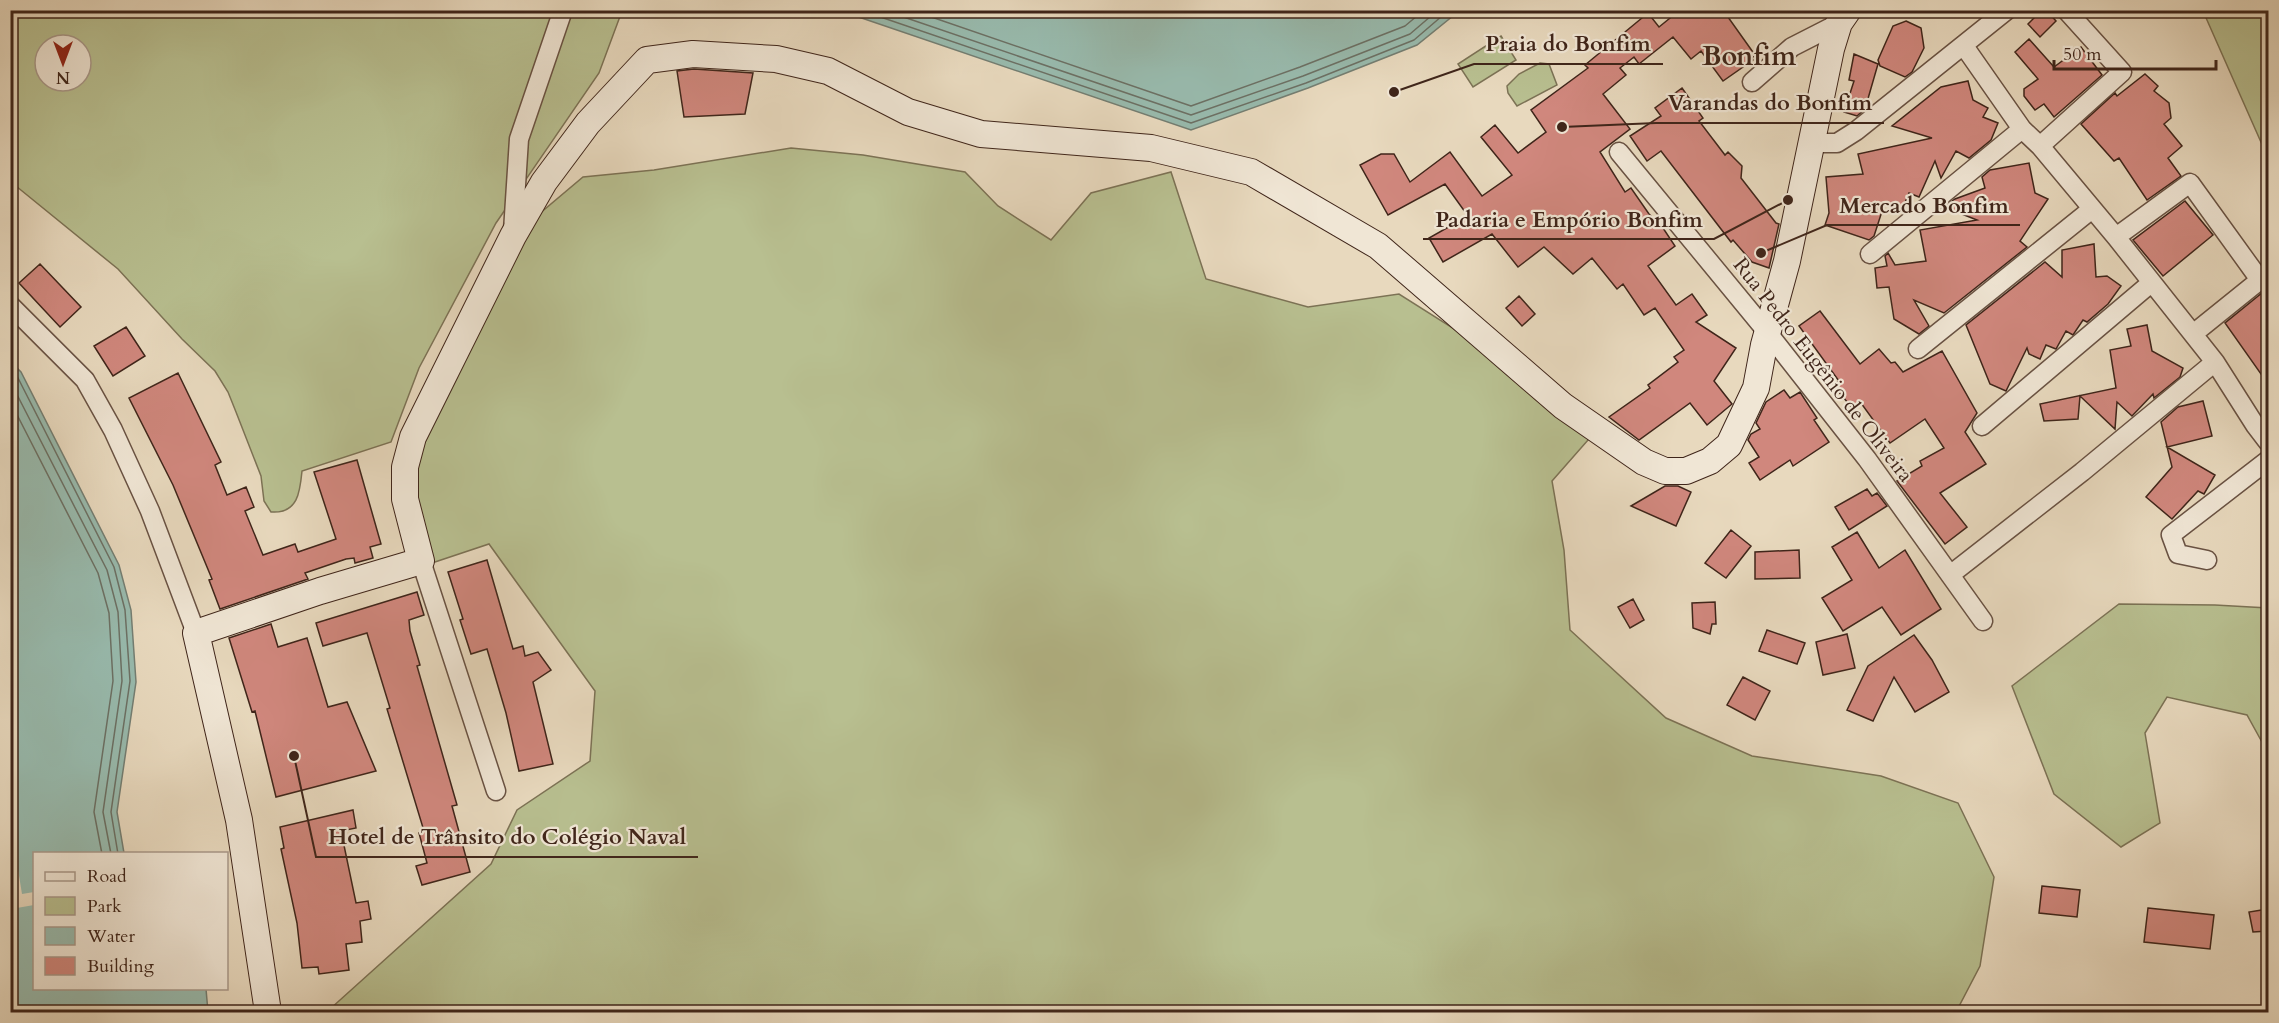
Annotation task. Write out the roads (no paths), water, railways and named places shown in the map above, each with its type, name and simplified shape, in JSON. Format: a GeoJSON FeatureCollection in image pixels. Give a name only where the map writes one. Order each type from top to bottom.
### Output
{"type":"FeatureCollection","features":[{"type":"Feature","properties":{"kind":"main road"},"geometry":{"type":"LineString","coordinates":[[268,1012],[238,820],[196,633],[320,591],[421,561],[405,499],[405,467],[413,437],[513,236],[544,182],[588,123],[647,60],[693,54],[776,59],[828,71],[908,112],[981,134],[1151,148],[1251,171],[1378,246],[1563,406],[1644,462],[1665,471],[1686,471],[1710,460],[1729,445],[1756,388],[1787,261],[1831,49],[1843,17]]}},
{"type":"Feature","properties":{"kind":"street"},"geometry":{"type":"LineString","coordinates":[[513,236],[519,139],[563,10]]}},
{"type":"Feature","properties":{"kind":"street"},"geometry":{"type":"LineString","coordinates":[[1812,143],[1838,143],[1856,131],[2007,10]]}},
{"type":"Feature","properties":{"kind":"street"},"geometry":{"type":"LineString","coordinates":[[2040,146],[2122,72],[2066,10]]}},
{"type":"Feature","properties":{"kind":"street"},"geometry":{"type":"LineString","coordinates":[[1752,82],[1792,47],[1843,17]]}},
{"type":"Feature","properties":{"kind":"street"},"geometry":{"type":"LineString","coordinates":[[1964,46],[2022,129],[2040,146],[2116,237],[2262,420],[2268,442]]}},
{"type":"Feature","properties":{"kind":"street"},"geometry":{"type":"LineString","coordinates":[[1870,254],[2022,129]]}},
{"type":"Feature","properties":{"kind":"street","name":"Rua Pedro Eugênio de Oliveira"},"geometry":{"type":"LineString","coordinates":[[1618,152],[1768,333],[1867,459],[1983,621]]}},
{"type":"Feature","properties":{"kind":"street"},"geometry":{"type":"LineString","coordinates":[[2116,237],[2190,183],[2260,280],[2193,334]]}},
{"type":"Feature","properties":{"kind":"street"},"geometry":{"type":"LineString","coordinates":[[1918,350],[2092,209]]}},
{"type":"Feature","properties":{"kind":"street"},"geometry":{"type":"LineString","coordinates":[[1982,426],[2151,283]]}},
{"type":"Feature","properties":{"kind":"street"},"geometry":{"type":"LineString","coordinates":[[10,304],[85,380],[113,430],[150,511],[196,633]]}},
{"type":"Feature","properties":{"kind":"street"},"geometry":{"type":"LineString","coordinates":[[1950,575],[2082,472],[2215,362]]}},
{"type":"Feature","properties":{"kind":"street"},"geometry":{"type":"LineString","coordinates":[[2207,560],[2178,554],[2171,535],[2268,460]]}},
{"type":"Feature","properties":{"kind":"street"},"geometry":{"type":"LineString","coordinates":[[421,561],[496,791]]}},
{"type":"Feature","properties":{"kind":"water"},"geometry":{"type":"Polygon","coordinates":[[[841,11],[1459,11],[1417,45],[1308,88],[1191,130],[841,11]]]}},
{"type":"Feature","properties":{"kind":"water"},"geometry":{"type":"Polygon","coordinates":[[[10,361],[21,372],[119,565],[131,610],[136,682],[117,812],[124,852],[33,852],[33,990],[206,990],[208,1012],[11,1012],[10,361]]]}},
{"type":"Feature","properties":{"kind":"place","name":"Praia do Bonfim"},"geometry":{"type":"Point","coordinates":[1394,92]}},
{"type":"Feature","properties":{"kind":"place","name":"Varandas do Bonfim"},"geometry":{"type":"Point","coordinates":[1562,127]}},
{"type":"Feature","properties":{"kind":"place","name":"Padaria e Empório Bonfim"},"geometry":{"type":"Point","coordinates":[1788,200]}},
{"type":"Feature","properties":{"kind":"place","name":"Mercado Bonfim"},"geometry":{"type":"Point","coordinates":[1761,253]}},
{"type":"Feature","properties":{"kind":"place","name":"Hotel de Trânsito do Colégio Naval"},"geometry":{"type":"Point","coordinates":[294,756]}},
{"type":"Feature","properties":{"kind":"district","name":"Bonfim"},"geometry":{"type":"Point","coordinates":[1749,56]}}]}
